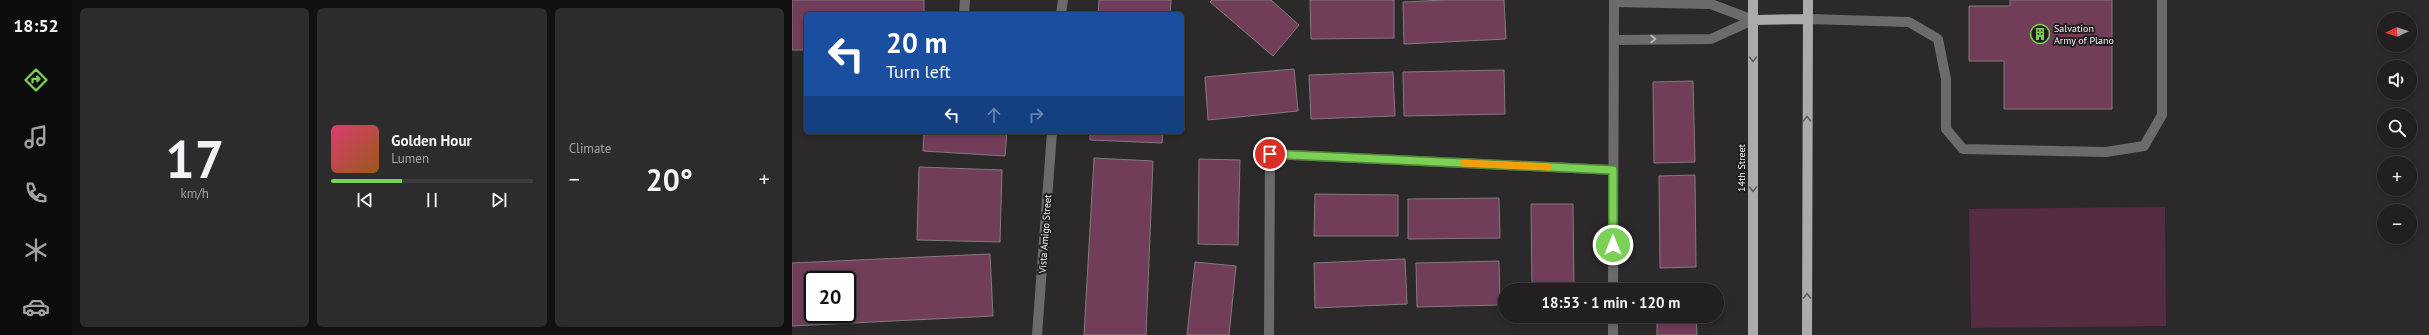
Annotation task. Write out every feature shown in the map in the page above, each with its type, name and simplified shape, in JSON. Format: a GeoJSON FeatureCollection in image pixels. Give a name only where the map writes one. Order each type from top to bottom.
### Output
{"type":"FeatureCollection","features":[{"type":"Feature","properties":{"kind":"main road","name":"14th Street"},"geometry":{"type":"LineString","coordinates":[[1753,0],[1753,335]]}},
{"type":"Feature","properties":{"kind":"main road"},"geometry":{"type":"LineString","coordinates":[[1807,335],[1808,0]]}},
{"type":"Feature","properties":{"kind":"main road"},"geometry":{"type":"LineString","coordinates":[[1753,20],[1808,19]]}},
{"type":"Feature","properties":{"kind":"lane"},"geometry":{"type":"LineString","coordinates":[[964,12],[965,0]]}},
{"type":"Feature","properties":{"kind":"lane"},"geometry":{"type":"LineString","coordinates":[[1061,12],[1062,0]]}},
{"type":"Feature","properties":{"kind":"lane"},"geometry":{"type":"LineString","coordinates":[[1808,19],[1909,22],[1938,39],[1946,79],[1946,129],[1963,150],[2106,152],[2144,146],[2162,115],[2162,0]]}},
{"type":"Feature","properties":{"kind":"lane"},"geometry":{"type":"LineString","coordinates":[[1613,283],[1614,1],[1711,4],[1753,20]]}},
{"type":"Feature","properties":{"kind":"lane"},"geometry":{"type":"LineString","coordinates":[[1614,40],[1711,39],[1753,20]]}},
{"type":"Feature","properties":{"kind":"lane","name":"Vista Amigo Street"},"geometry":{"type":"LineString","coordinates":[[1037,335],[1052,134]]}},
{"type":"Feature","properties":{"kind":"lane"},"geometry":{"type":"LineString","coordinates":[[1269,335],[1270,154],[1613,170]]}},
{"type":"Feature","properties":{"kind":"lane"},"geometry":{"type":"LineString","coordinates":[[1612,335],[1613,323]]}},
{"type":"Feature","properties":{"kind":"shaded area"},"geometry":{"type":"Polygon","coordinates":[[[2165,207],[2166,326],[1971,328],[1969,209],[2165,207]]]}},
{"type":"Feature","properties":{"kind":"building"},"geometry":{"type":"Polygon","coordinates":[[[792,0],[924,0],[924,12],[804,12],[804,50],[792,50],[792,0]]]}},
{"type":"Feature","properties":{"kind":"building"},"geometry":{"type":"Polygon","coordinates":[[[1099,0],[1171,0],[1170,12],[1098,12],[1099,0]]]}},
{"type":"Feature","properties":{"kind":"building"},"geometry":{"type":"Polygon","coordinates":[[[1212,0],[1271,0],[1299,25],[1273,56],[1210,2],[1212,0]]]}},
{"type":"Feature","properties":{"kind":"building"},"geometry":{"type":"Polygon","coordinates":[[[1310,0],[1394,0],[1394,38],[1311,39],[1310,0]]]}},
{"type":"Feature","properties":{"kind":"building"},"geometry":{"type":"Polygon","coordinates":[[[1504,0],[1506,39],[1404,44],[1403,2],[1504,0]]]}},
{"type":"Feature","properties":{"kind":"building","name":"Salvation Army of Plano"},"geometry":{"type":"Polygon","coordinates":[[[2010,0],[2112,0],[2112,109],[2004,109],[2004,61],[1969,61],[1969,6],[2010,6],[2010,0]]]}},
{"type":"Feature","properties":{"kind":"building"},"geometry":{"type":"Polygon","coordinates":[[[1294,69],[1298,111],[1208,120],[1205,77],[1294,69]]]}},
{"type":"Feature","properties":{"kind":"building"},"geometry":{"type":"Polygon","coordinates":[[[1504,70],[1505,114],[1404,116],[1403,72],[1504,70]]]}},
{"type":"Feature","properties":{"kind":"building"},"geometry":{"type":"Polygon","coordinates":[[[1393,72],[1395,116],[1311,119],[1309,75],[1393,72]]]}},
{"type":"Feature","properties":{"kind":"building"},"geometry":{"type":"Polygon","coordinates":[[[1693,81],[1695,162],[1654,163],[1653,82],[1693,81]]]}},
{"type":"Feature","properties":{"kind":"building"},"geometry":{"type":"Polygon","coordinates":[[[924,134],[1007,134],[1005,156],[923,151],[924,134]]]}},
{"type":"Feature","properties":{"kind":"building"},"geometry":{"type":"Polygon","coordinates":[[[1090,134],[1163,134],[1162,143],[1090,140],[1090,134]]]}},
{"type":"Feature","properties":{"kind":"building"},"geometry":{"type":"Polygon","coordinates":[[[1094,158],[1153,161],[1146,335],[1084,335],[1094,158]]]}},
{"type":"Feature","properties":{"kind":"building"},"geometry":{"type":"Polygon","coordinates":[[[1199,159],[1240,160],[1238,245],[1198,244],[1199,159]]]}},
{"type":"Feature","properties":{"kind":"building"},"geometry":{"type":"Polygon","coordinates":[[[919,167],[1002,170],[1000,242],[917,240],[919,167]]]}},
{"type":"Feature","properties":{"kind":"building"},"geometry":{"type":"Polygon","coordinates":[[[1695,175],[1696,267],[1660,268],[1659,176],[1695,175]]]}},
{"type":"Feature","properties":{"kind":"building"},"geometry":{"type":"Polygon","coordinates":[[[1315,194],[1398,195],[1398,236],[1314,236],[1315,194]]]}},
{"type":"Feature","properties":{"kind":"building"},"geometry":{"type":"Polygon","coordinates":[[[1499,198],[1500,238],[1408,239],[1408,199],[1499,198]]]}},
{"type":"Feature","properties":{"kind":"building"},"geometry":{"type":"Polygon","coordinates":[[[1531,204],[1573,204],[1574,283],[1532,283],[1531,204]]]}},
{"type":"Feature","properties":{"kind":"building"},"geometry":{"type":"Polygon","coordinates":[[[990,254],[993,316],[856,323],[856,271],[804,271],[804,323],[852,323],[792,326],[792,263],[990,254]]]}},
{"type":"Feature","properties":{"kind":"building"},"geometry":{"type":"Polygon","coordinates":[[[1405,259],[1407,304],[1315,308],[1314,263],[1405,259]]]}},
{"type":"Feature","properties":{"kind":"building"},"geometry":{"type":"Polygon","coordinates":[[[1499,261],[1498,305],[1417,307],[1416,263],[1499,261]]]}},
{"type":"Feature","properties":{"kind":"building"},"geometry":{"type":"Polygon","coordinates":[[[1195,262],[1236,266],[1229,335],[1187,335],[1195,262]]]}},
{"type":"Feature","properties":{"kind":"building"},"geometry":{"type":"Polygon","coordinates":[[[1657,323],[1696,323],[1697,335],[1657,335],[1657,323]]]}},
{"type":"Feature","properties":{"kind":"slow traffic"},"geometry":{"type":"LineString","coordinates":[[1464,163],[1548,167]]}},
{"type":"Feature","properties":{"kind":"place","name":"Salvation Army of Plano"},"geometry":{"type":"Point","coordinates":[2040,34]}},
{"type":"Feature","properties":{"kind":"route"},"geometry":{"type":"LineString","coordinates":[[1270,154],[1613,170],[1613,245]]}}]}
